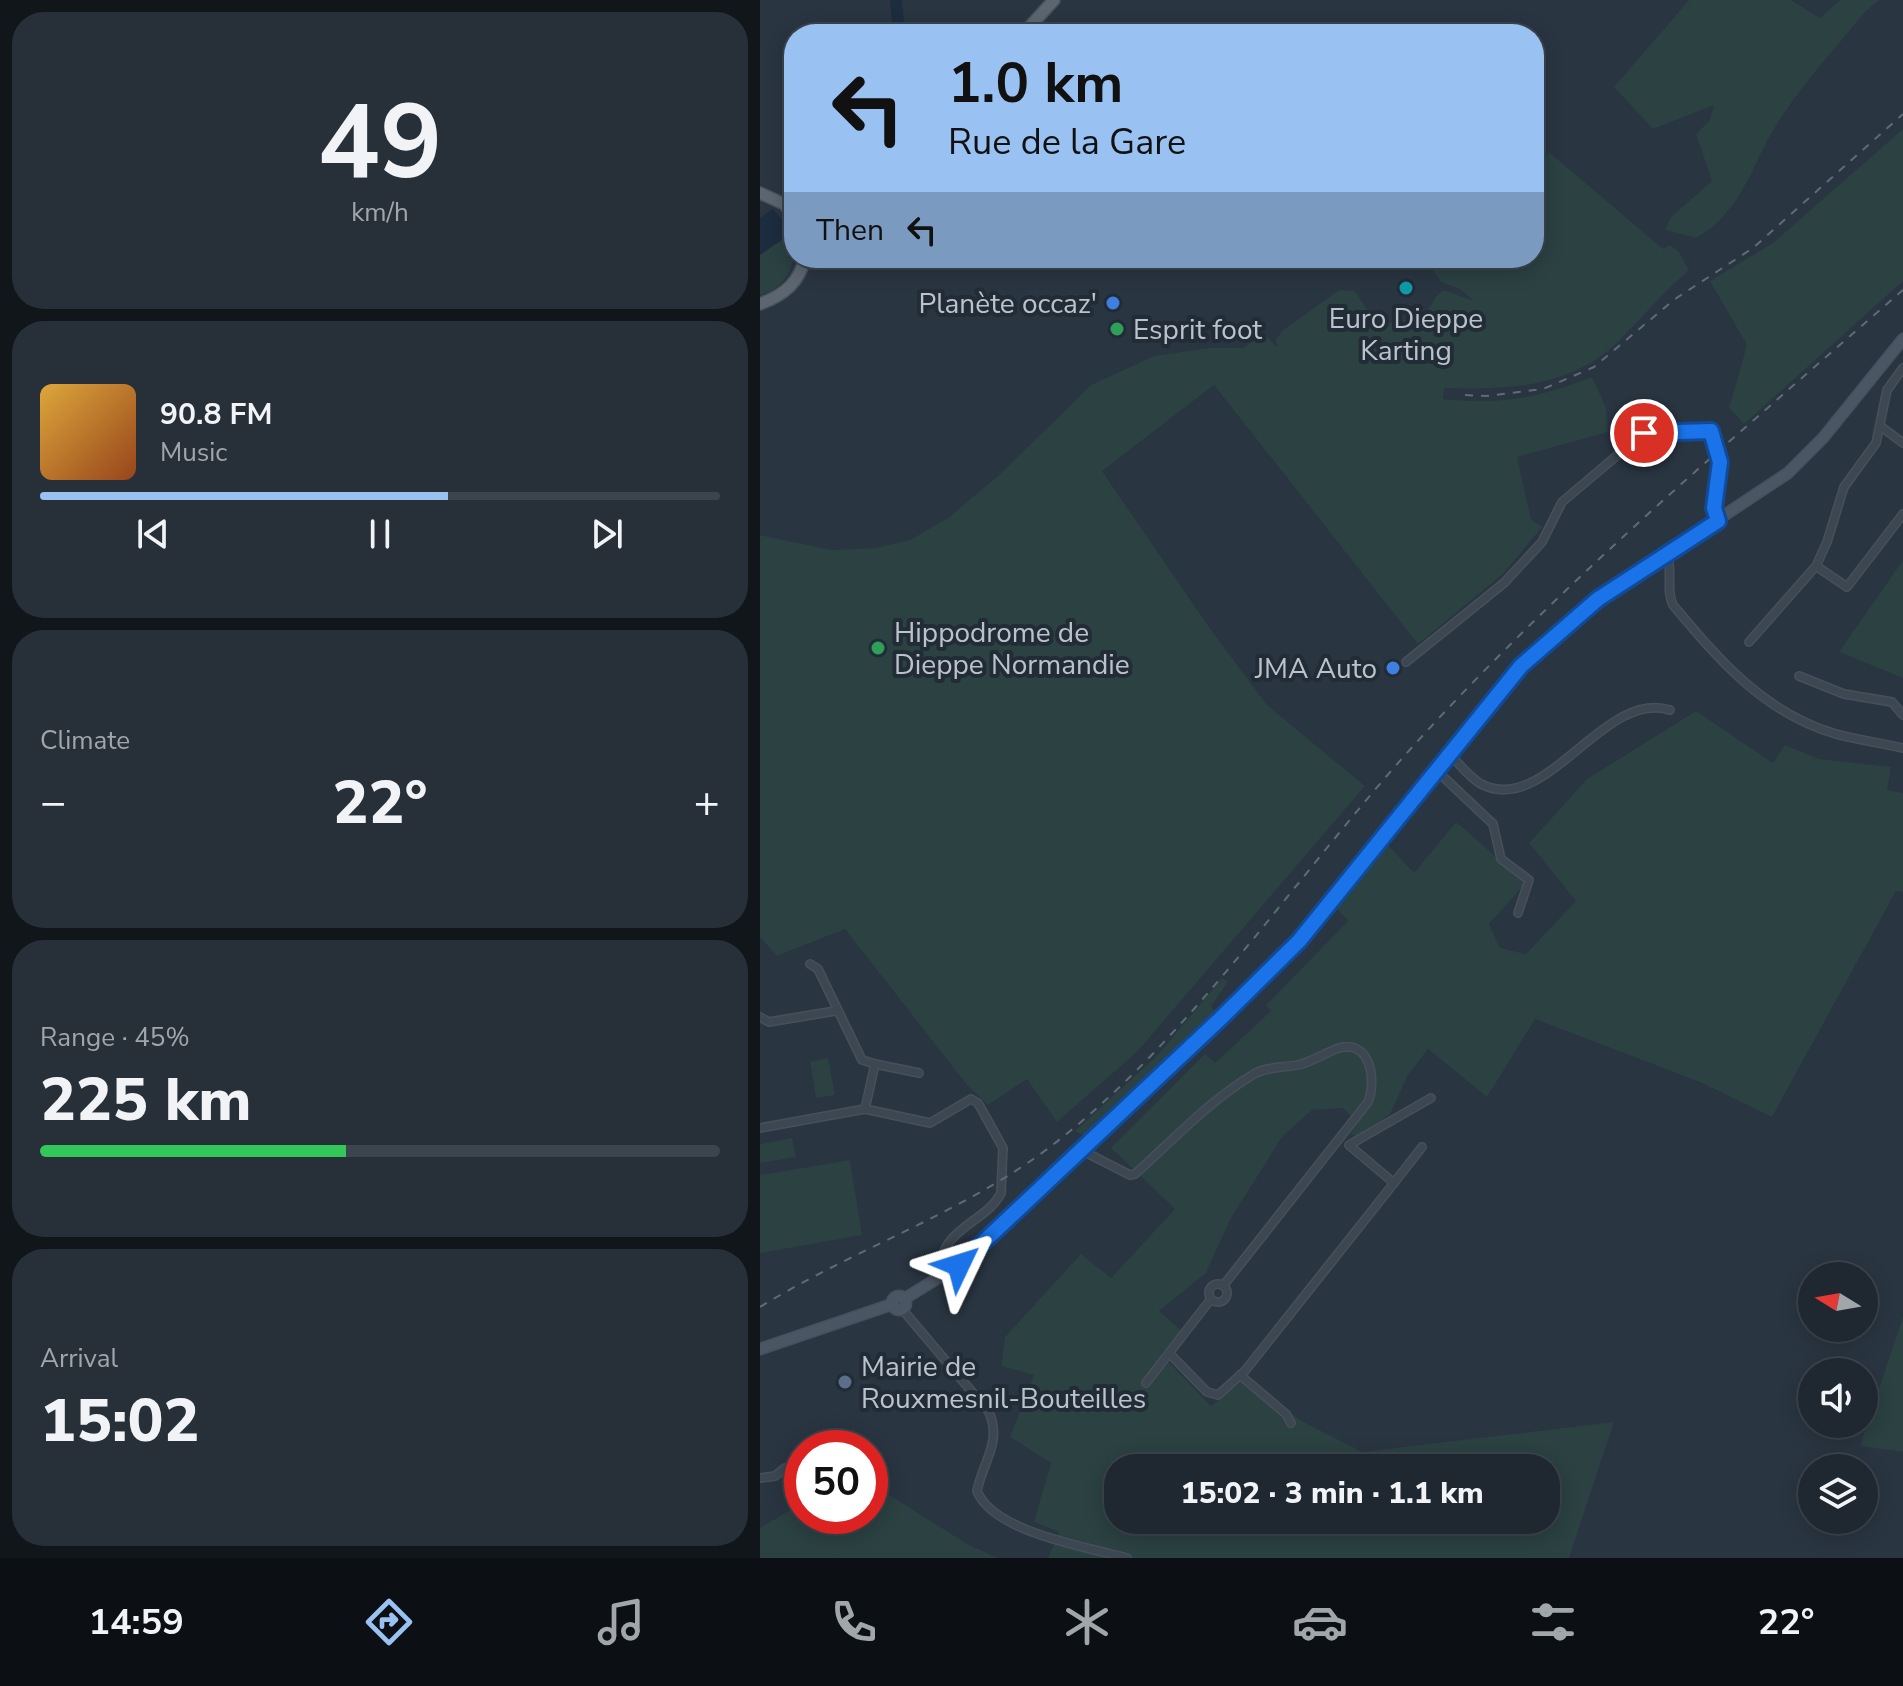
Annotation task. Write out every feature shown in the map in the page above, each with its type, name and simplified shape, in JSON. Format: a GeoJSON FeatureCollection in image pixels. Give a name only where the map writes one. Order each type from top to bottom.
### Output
{"type":"FeatureCollection","features":[{"type":"Feature","properties":{"kind":"main road"},"geometry":{"type":"LineString","coordinates":[[1032,24],[1054,0]]}},
{"type":"Feature","properties":{"kind":"main road"},"geometry":{"type":"LineString","coordinates":[[761,192],[784,207]]}},
{"type":"Feature","properties":{"kind":"main road"},"geometry":{"type":"LineString","coordinates":[[760,304],[777,298],[791,286],[800,268]]}},
{"type":"Feature","properties":{"kind":"main road"},"geometry":{"type":"LineString","coordinates":[[760,1349],[900,1304],[939,1279],[984,1243],[1299,941],[1521,666],[1558,630],[1666,553],[1766,491],[1803,460],[1903,339]]}},
{"type":"Feature","properties":{"kind":"street"},"geometry":{"type":"LineString","coordinates":[[1749,642],[1816,566],[1844,487],[1876,443],[1887,390],[1903,368]]}},
{"type":"Feature","properties":{"kind":"street"},"geometry":{"type":"LineString","coordinates":[[1880,426],[1903,443]]}},
{"type":"Feature","properties":{"kind":"street"},"geometry":{"type":"LineString","coordinates":[[1406,662],[1504,583],[1542,542],[1562,502],[1639,437],[1652,432],[1711,431],[1720,462],[1714,508],[1718,521]]}},
{"type":"Feature","properties":{"kind":"street"},"geometry":{"type":"LineString","coordinates":[[1816,566],[1847,587],[1903,514]]}},
{"type":"Feature","properties":{"kind":"street"},"geometry":{"type":"LineString","coordinates":[[1666,553],[1672,567],[1669,591],[1673,605],[1742,681],[1771,704],[1805,722],[1837,734],[1903,748]]}},
{"type":"Feature","properties":{"kind":"street"},"geometry":{"type":"LineString","coordinates":[[1799,676],[1844,694],[1892,702],[1903,715]]}},
{"type":"Feature","properties":{"kind":"street"},"geometry":{"type":"LineString","coordinates":[[1450,754],[1484,786],[1519,788],[1535,781],[1584,742],[1645,706],[1670,710]]}},
{"type":"Feature","properties":{"kind":"street"},"geometry":{"type":"LineString","coordinates":[[1437,771],[1487,815],[1496,831],[1501,859],[1529,880],[1518,913]]}},
{"type":"Feature","properties":{"kind":"street"},"geometry":{"type":"LineString","coordinates":[[810,964],[818,969],[835,1011],[862,1060],[919,1073]]}},
{"type":"Feature","properties":{"kind":"street"},"geometry":{"type":"LineString","coordinates":[[760,1017],[769,1022],[835,1011]]}},
{"type":"Feature","properties":{"kind":"street"},"geometry":{"type":"LineString","coordinates":[[1081,1150],[1130,1175],[1135,1174],[1235,1086],[1258,1071],[1319,1059],[1338,1048],[1358,1051],[1372,1067],[1374,1086],[1368,1102],[1223,1286],[1211,1288],[1211,1299],[1146,1383]]}},
{"type":"Feature","properties":{"kind":"street"},"geometry":{"type":"LineString","coordinates":[[865,1109],[875,1064]]}},
{"type":"Feature","properties":{"kind":"street"},"geometry":{"type":"LineString","coordinates":[[1350,1146],[1431,1098]]}},
{"type":"Feature","properties":{"kind":"street"},"geometry":{"type":"LineString","coordinates":[[760,1128],[865,1109],[930,1123],[971,1099],[985,1111],[1001,1141],[1002,1189],[997,1200],[957,1230],[942,1261],[939,1279]]}},
{"type":"Feature","properties":{"kind":"street"},"geometry":{"type":"LineString","coordinates":[[1340,1140],[1394,1183]]}},
{"type":"Feature","properties":{"kind":"street"},"geometry":{"type":"LineString","coordinates":[[1169,1353],[1210,1394],[1225,1392],[1422,1147]]}},
{"type":"Feature","properties":{"kind":"street"},"geometry":{"type":"LineString","coordinates":[[1211,1299],[1219,1303],[1226,1299],[1228,1293],[1223,1286]]}},
{"type":"Feature","properties":{"kind":"street"},"geometry":{"type":"LineString","coordinates":[[900,1304],[989,1412],[994,1423],[994,1448],[977,1491],[987,1510],[1040,1533],[1127,1558]]}},
{"type":"Feature","properties":{"kind":"street"},"geometry":{"type":"LineString","coordinates":[[1240,1375],[1286,1414],[1291,1423]]}},
{"type":"Feature","properties":{"kind":"street"},"geometry":{"type":"LineString","coordinates":[[760,1478],[775,1476],[784,1469]]}},
{"type":"Feature","properties":{"kind":"green space"},"geometry":{"type":"Polygon","coordinates":[[[1689,0],[1791,0],[1820,18],[1840,0],[1879,0],[1865,12],[1790,105],[1770,135],[1736,200],[1712,227],[1696,238],[1665,230],[1671,217],[1712,181],[1696,134],[1709,121],[1714,105],[1653,129],[1614,87],[1689,0]]]}},
{"type":"Feature","properties":{"kind":"green space"},"geometry":{"type":"Polygon","coordinates":[[[1903,129],[1903,281],[1744,424],[1729,408],[1747,345],[1710,281],[1773,243],[1903,129]]]}},
{"type":"Feature","properties":{"kind":"green space"},"geometry":{"type":"Polygon","coordinates":[[[1549,152],[1663,249],[1670,245],[1679,252],[1689,270],[1619,341],[1580,368],[1537,383],[1491,388],[1444,388],[1443,399],[1501,400],[1536,395],[1592,377],[1606,408],[1608,432],[1517,457],[1531,519],[1542,527],[1503,574],[1418,644],[1214,385],[1102,471],[1211,630],[1267,705],[1365,786],[1137,1052],[1057,1122],[1027,1079],[988,1105],[967,1085],[845,929],[777,956],[760,937],[760,535],[831,550],[876,548],[910,540],[948,518],[998,476],[1091,385],[1154,356],[1209,348],[1243,348],[1265,334],[1277,348],[1276,340],[1282,331],[1339,290],[1355,291],[1374,317],[1387,322],[1423,313],[1444,290],[1474,301],[1460,289],[1441,282],[1432,268],[1544,268],[1544,162],[1549,152]]]}},
{"type":"Feature","properties":{"kind":"green space"},"geometry":{"type":"Polygon","coordinates":[[[784,238],[784,268],[791,268],[779,285],[760,295],[760,255],[784,238]]]}},
{"type":"Feature","properties":{"kind":"green space"},"geometry":{"type":"Polygon","coordinates":[[[1903,560],[1903,678],[1839,652],[1903,560]]]}},
{"type":"Feature","properties":{"kind":"green space"},"geometry":{"type":"Polygon","coordinates":[[[1696,711],[1773,763],[1785,745],[1819,759],[1891,767],[1887,790],[1903,793],[1903,892],[1896,891],[1772,1117],[1700,1082],[1535,1019],[1487,1097],[1428,1049],[1408,1075],[1390,1114],[1359,1137],[1350,1134],[1358,1123],[1343,1108],[1312,1110],[1282,1137],[1231,1218],[1206,1273],[1159,1311],[1182,1331],[1161,1354],[1211,1406],[1243,1381],[1302,1421],[1362,1452],[1614,1422],[1569,1558],[1048,1558],[1059,1532],[1034,1522],[1051,1463],[1010,1437],[1034,1375],[1001,1366],[1005,1337],[1081,1254],[1111,1278],[1175,1209],[1111,1148],[1205,1054],[1215,1063],[1271,1011],[1266,1005],[1348,921],[1334,906],[1386,843],[1414,873],[1456,822],[1527,882],[1489,924],[1500,948],[1526,954],[1576,901],[1529,843],[1587,779],[1696,711]]]}},
{"type":"Feature","properties":{"kind":"green space"},"geometry":{"type":"Polygon","coordinates":[[[1222,978],[1228,982],[1211,1006],[1215,1012],[1087,1137],[1075,1131],[1158,1055],[1222,978]]]}},
{"type":"Feature","properties":{"kind":"green space"},"geometry":{"type":"Polygon","coordinates":[[[828,1058],[835,1095],[816,1098],[810,1062],[828,1058]]]}},
{"type":"Feature","properties":{"kind":"green space"},"geometry":{"type":"Polygon","coordinates":[[[792,1138],[796,1157],[760,1163],[760,1144],[792,1138]]]}},
{"type":"Feature","properties":{"kind":"green space"},"geometry":{"type":"Polygon","coordinates":[[[850,1160],[862,1235],[760,1253],[760,1175],[850,1160]]]}},
{"type":"Feature","properties":{"kind":"green space"},"geometry":{"type":"Polygon","coordinates":[[[1903,1317],[1903,1452],[1860,1446],[1863,1438],[1878,1438],[1878,1392],[1903,1317]]]}},
{"type":"Feature","properties":{"kind":"green space"},"geometry":{"type":"Polygon","coordinates":[[[888,1494],[969,1545],[998,1558],[760,1558],[760,1528],[784,1514],[784,1534],[888,1534],[888,1494]]]}},
{"type":"Feature","properties":{"kind":"water"},"geometry":{"type":"Polygon","coordinates":[[[773,209],[784,222],[784,238],[760,255],[760,218],[773,209]]]}},
{"type":"Feature","properties":{"kind":"waterway"},"geometry":{"type":"LineString","coordinates":[[896,0],[898,24]]}},
{"type":"Feature","properties":{"kind":"railway"},"geometry":{"type":"LineString","coordinates":[[1465,395],[1486,396],[1543,389],[1594,367],[1675,299],[1753,248],[1903,114]]}},
{"type":"Feature","properties":{"kind":"railway"},"geometry":{"type":"LineString","coordinates":[[760,1307],[992,1185],[1064,1136],[1113,1093],[1203,998],[1372,793],[1472,683],[1591,566],[1903,290]]}},
{"type":"Feature","properties":{"kind":"place","name":"Euro Dieppe Karting"},"geometry":{"type":"Point","coordinates":[1406,288]}},
{"type":"Feature","properties":{"kind":"place","name":"Planète occaz'"},"geometry":{"type":"Point","coordinates":[1113,303]}},
{"type":"Feature","properties":{"kind":"place","name":"Esprit foot"},"geometry":{"type":"Point","coordinates":[1117,329]}},
{"type":"Feature","properties":{"kind":"place","name":"Hippodrome de Dieppe Normandie"},"geometry":{"type":"Point","coordinates":[878,648]}},
{"type":"Feature","properties":{"kind":"place","name":"JMA Auto"},"geometry":{"type":"Point","coordinates":[1393,668]}},
{"type":"Feature","properties":{"kind":"place","name":"Mairie de Rouxmesnil-Bouteilles"},"geometry":{"type":"Point","coordinates":[845,1382]}},
{"type":"Feature","properties":{"kind":"route"},"geometry":{"type":"LineString","coordinates":[[959,1265],[1299,941],[1521,666],[1558,630],[1598,599],[1718,521],[1714,508],[1720,462],[1711,431],[1644,433]]}}]}
